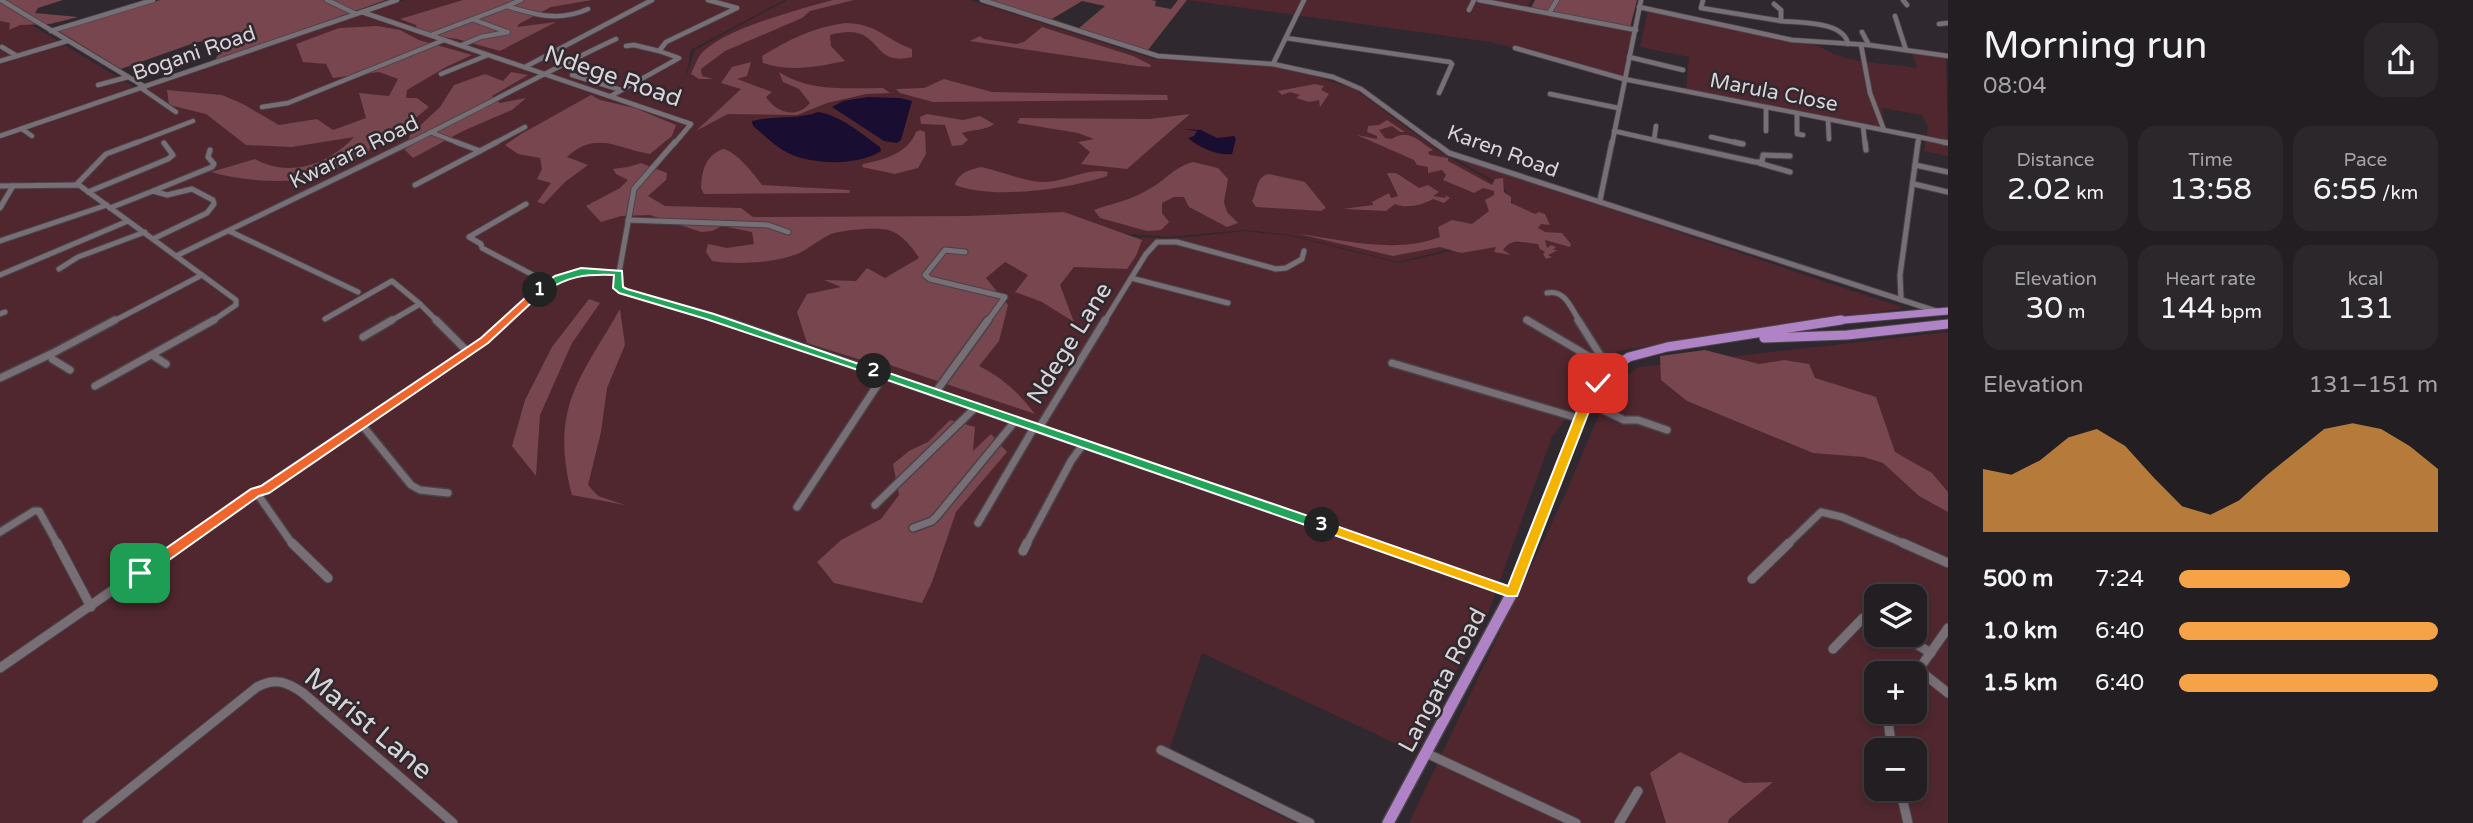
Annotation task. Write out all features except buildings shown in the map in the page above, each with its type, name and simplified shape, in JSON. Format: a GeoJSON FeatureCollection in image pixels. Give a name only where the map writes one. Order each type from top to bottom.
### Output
{"type":"FeatureCollection","features":[{"type":"Feature","properties":{"kind":"main road","name":"Langata Road"},"geometry":{"type":"LineString","coordinates":[[1388,823],[1512,593],[1587,401],[1612,368],[1629,357],[1647,352],[1812,323],[1944,312]]}},
{"type":"Feature","properties":{"kind":"main road"},"geometry":{"type":"LineString","coordinates":[[1834,322],[1836,329],[1847,335]]}},
{"type":"Feature","properties":{"kind":"main road","name":"Langata Road"},"geometry":{"type":"LineString","coordinates":[[1738,338],[1847,335],[1948,324]]}},
{"type":"Feature","properties":{"kind":"street"},"geometry":{"type":"LineString","coordinates":[[1,0],[128,77],[176,112]]}},
{"type":"Feature","properties":{"kind":"street"},"geometry":{"type":"LineString","coordinates":[[51,31],[153,0]]}},
{"type":"Feature","properties":{"kind":"street","name":"Ndege Road"},"geometry":{"type":"LineString","coordinates":[[327,0],[691,124],[636,184],[619,273]]}},
{"type":"Feature","properties":{"kind":"street","name":"Bogani Road"},"geometry":{"type":"LineString","coordinates":[[0,136],[397,0]]}},
{"type":"Feature","properties":{"kind":"street"},"geometry":{"type":"LineString","coordinates":[[430,35],[521,0]]}},
{"type":"Feature","properties":{"kind":"street"},"geometry":{"type":"LineString","coordinates":[[525,67],[652,0]]}},
{"type":"Feature","properties":{"kind":"street"},"geometry":{"type":"LineString","coordinates":[[659,51],[666,42],[737,8],[708,0]]}},
{"type":"Feature","properties":{"kind":"street","name":"Karen Road"},"geometry":{"type":"LineString","coordinates":[[982,0],[1158,56],[1273,64],[1316,72],[1355,86],[1449,153],[1944,312]]}},
{"type":"Feature","properties":{"kind":"street"},"geometry":{"type":"LineString","coordinates":[[1273,64],[1304,0]]}},
{"type":"Feature","properties":{"kind":"street"},"geometry":{"type":"LineString","coordinates":[[1469,10],[1476,0],[1636,30]]}},
{"type":"Feature","properties":{"kind":"street"},"geometry":{"type":"LineString","coordinates":[[1549,13],[1557,0]]}},
{"type":"Feature","properties":{"kind":"street"},"geometry":{"type":"LineString","coordinates":[[1600,200],[1641,0]]}},
{"type":"Feature","properties":{"kind":"street"},"geometry":{"type":"LineString","coordinates":[[1700,19],[1703,0]]}},
{"type":"Feature","properties":{"kind":"street"},"geometry":{"type":"LineString","coordinates":[[1774,4],[1781,10],[1779,15],[1782,21]]}},
{"type":"Feature","properties":{"kind":"street"},"geometry":{"type":"LineString","coordinates":[[507,6],[553,20],[575,16],[588,9]]}},
{"type":"Feature","properties":{"kind":"street"},"geometry":{"type":"LineString","coordinates":[[1639,7],[1783,38],[1948,55]]}},
{"type":"Feature","properties":{"kind":"street"},"geometry":{"type":"LineString","coordinates":[[1701,8],[1817,26],[1842,33],[1848,44]]}},
{"type":"Feature","properties":{"kind":"street"},"geometry":{"type":"LineString","coordinates":[[1814,15],[1817,26]]}},
{"type":"Feature","properties":{"kind":"street"},"geometry":{"type":"LineString","coordinates":[[1895,16],[1906,50]]}},
{"type":"Feature","properties":{"kind":"street"},"geometry":{"type":"LineString","coordinates":[[462,45],[481,37],[508,33],[471,19]]}},
{"type":"Feature","properties":{"kind":"street"},"geometry":{"type":"LineString","coordinates":[[1939,24],[1948,23]]}},
{"type":"Feature","properties":{"kind":"street"},"geometry":{"type":"LineString","coordinates":[[1862,32],[1869,45]]}},
{"type":"Feature","properties":{"kind":"street"},"geometry":{"type":"LineString","coordinates":[[1286,38],[1450,62],[1452,64],[1440,93]]}},
{"type":"Feature","properties":{"kind":"street"},"geometry":{"type":"LineString","coordinates":[[262,107],[288,103],[445,39]]}},
{"type":"Feature","properties":{"kind":"street","name":"Kwarara Road"},"geometry":{"type":"LineString","coordinates":[[176,256],[616,39]]}},
{"type":"Feature","properties":{"kind":"street"},"geometry":{"type":"LineString","coordinates":[[0,61],[67,41]]}},
{"type":"Feature","properties":{"kind":"street"},"geometry":{"type":"LineString","coordinates":[[1861,45],[1870,93],[1884,130]]}},
{"type":"Feature","properties":{"kind":"street"},"geometry":{"type":"LineString","coordinates":[[611,96],[679,58],[659,51],[626,46]]}},
{"type":"Feature","properties":{"kind":"street"},"geometry":{"type":"LineString","coordinates":[[2,47],[17,56]]}},
{"type":"Feature","properties":{"kind":"street","name":"Marula Close"},"geometry":{"type":"LineString","coordinates":[[1515,48],[1624,79],[1948,143]]}},
{"type":"Feature","properties":{"kind":"street"},"geometry":{"type":"LineString","coordinates":[[441,74],[489,54]]}},
{"type":"Feature","properties":{"kind":"street"},"geometry":{"type":"LineString","coordinates":[[1629,57],[1683,70]]}},
{"type":"Feature","properties":{"kind":"street"},"geometry":{"type":"LineString","coordinates":[[572,75],[621,90]]}},
{"type":"Feature","properties":{"kind":"street"},"geometry":{"type":"LineString","coordinates":[[98,85],[128,77]]}},
{"type":"Feature","properties":{"kind":"street"},"geometry":{"type":"LineString","coordinates":[[1550,94],[1618,108]]}},
{"type":"Feature","properties":{"kind":"street"},"geometry":{"type":"LineString","coordinates":[[1766,107],[1766,131]]}},
{"type":"Feature","properties":{"kind":"street"},"geometry":{"type":"LineString","coordinates":[[1797,113],[1797,134],[1803,135]]}},
{"type":"Feature","properties":{"kind":"street"},"geometry":{"type":"LineString","coordinates":[[1828,119],[1829,139]]}},
{"type":"Feature","properties":{"kind":"street"},"geometry":{"type":"LineString","coordinates":[[77,184],[106,154],[193,121]]}},
{"type":"Feature","properties":{"kind":"street"},"geometry":{"type":"LineString","coordinates":[[1654,140],[1656,126]]}},
{"type":"Feature","properties":{"kind":"street"},"geometry":{"type":"LineString","coordinates":[[1863,126],[1866,150]]}},
{"type":"Feature","properties":{"kind":"street"},"geometry":{"type":"LineString","coordinates":[[415,185],[525,127]]}},
{"type":"Feature","properties":{"kind":"street"},"geometry":{"type":"LineString","coordinates":[[22,129],[32,136]]}},
{"type":"Feature","properties":{"kind":"street"},"geometry":{"type":"LineString","coordinates":[[1614,131],[1790,172]]}},
{"type":"Feature","properties":{"kind":"street"},"geometry":{"type":"LineString","coordinates":[[429,132],[480,151]]}},
{"type":"Feature","properties":{"kind":"street"},"geometry":{"type":"LineString","coordinates":[[1711,137],[1739,144]]}},
{"type":"Feature","properties":{"kind":"street"},"geometry":{"type":"LineString","coordinates":[[1901,299],[1902,255],[1919,137]]}},
{"type":"Feature","properties":{"kind":"street"},"geometry":{"type":"LineString","coordinates":[[1719,155],[1726,141]]}},
{"type":"Feature","properties":{"kind":"street"},"geometry":{"type":"LineString","coordinates":[[88,192],[168,159],[173,155],[164,143]]}},
{"type":"Feature","properties":{"kind":"street"},"geometry":{"type":"LineString","coordinates":[[0,241],[153,191],[212,167],[214,164],[208,157],[210,150]]}},
{"type":"Feature","properties":{"kind":"street"},"geometry":{"type":"LineString","coordinates":[[1759,163],[1763,155],[1768,153],[1790,156]]}},
{"type":"Feature","properties":{"kind":"street"},"geometry":{"type":"LineString","coordinates":[[1915,164],[1948,172]]}},
{"type":"Feature","properties":{"kind":"street"},"geometry":{"type":"LineString","coordinates":[[0,186],[77,184],[236,300],[236,304],[210,323],[95,386]]}},
{"type":"Feature","properties":{"kind":"street"},"geometry":{"type":"LineString","coordinates":[[1914,184],[1948,192]]}},
{"type":"Feature","properties":{"kind":"street"},"geometry":{"type":"LineString","coordinates":[[0,208],[13,186]]}},
{"type":"Feature","properties":{"kind":"street"},"geometry":{"type":"LineString","coordinates":[[153,191],[169,196],[194,190],[213,200],[214,204],[207,213],[153,239]]}},
{"type":"Feature","properties":{"kind":"street"},"geometry":{"type":"LineString","coordinates":[[526,204],[469,237],[493,255],[548,283]]}},
{"type":"Feature","properties":{"kind":"street"},"geometry":{"type":"LineString","coordinates":[[628,219],[768,225],[789,232]]}},
{"type":"Feature","properties":{"kind":"street"},"geometry":{"type":"LineString","coordinates":[[0,275],[128,220]]}},
{"type":"Feature","properties":{"kind":"street"},"geometry":{"type":"LineString","coordinates":[[229,231],[358,292]]}},
{"type":"Feature","properties":{"kind":"street"},"geometry":{"type":"LineString","coordinates":[[59,269],[78,257],[145,232]]}},
{"type":"Feature","properties":{"kind":"street","name":"Ndege Lane"},"geometry":{"type":"LineString","coordinates":[[978,523],[1152,245],[1161,240],[1276,269],[1286,268],[1302,259],[1304,251]]}},
{"type":"Feature","properties":{"kind":"street"},"geometry":{"type":"LineString","coordinates":[[935,393],[1004,297],[930,279],[925,275],[945,250],[965,252]]}},
{"type":"Feature","properties":{"kind":"street"},"geometry":{"type":"LineString","coordinates":[[0,668],[256,492],[264,490],[362,425],[485,340],[548,283],[581,271],[619,273],[618,288],[623,291],[710,316],[977,406],[1512,593]]}},
{"type":"Feature","properties":{"kind":"street"},"geometry":{"type":"LineString","coordinates":[[0,378],[202,275]]}},
{"type":"Feature","properties":{"kind":"street","name":"Ndege Lane"},"geometry":{"type":"LineString","coordinates":[[1131,278],[1228,303]]}},
{"type":"Feature","properties":{"kind":"street"},"geometry":{"type":"LineString","coordinates":[[326,319],[391,281],[420,304],[467,351]]}},
{"type":"Feature","properties":{"kind":"street"},"geometry":{"type":"LineString","coordinates":[[1547,293],[1556,291],[1562,294],[1602,358],[1612,368]]}},
{"type":"Feature","properties":{"kind":"street"},"geometry":{"type":"LineString","coordinates":[[363,337],[420,304]]}},
{"type":"Feature","properties":{"kind":"street"},"geometry":{"type":"LineString","coordinates":[[1526,320],[1612,368]]}},
{"type":"Feature","properties":{"kind":"street"},"geometry":{"type":"LineString","coordinates":[[51,354],[57,364],[69,370]]}},
{"type":"Feature","properties":{"kind":"street"},"geometry":{"type":"LineString","coordinates":[[152,355],[166,364]]}},
{"type":"Feature","properties":{"kind":"street"},"geometry":{"type":"LineString","coordinates":[[1392,363],[1581,419]]}},
{"type":"Feature","properties":{"kind":"street"},"geometry":{"type":"LineString","coordinates":[[797,507],[884,375]]}},
{"type":"Feature","properties":{"kind":"street"},"geometry":{"type":"LineString","coordinates":[[1587,401],[1623,420],[1639,420],[1667,430]]}},
{"type":"Feature","properties":{"kind":"street"},"geometry":{"type":"LineString","coordinates":[[875,505],[977,406]]}},
{"type":"Feature","properties":{"kind":"street"},"geometry":{"type":"LineString","coordinates":[[913,528],[932,521],[937,516],[1016,420]]}},
{"type":"Feature","properties":{"kind":"street"},"geometry":{"type":"LineString","coordinates":[[362,425],[411,485],[420,490],[448,493]]}},
{"type":"Feature","properties":{"kind":"street"},"geometry":{"type":"LineString","coordinates":[[1024,551],[1071,461],[1084,443]]}},
{"type":"Feature","properties":{"kind":"street"},"geometry":{"type":"LineString","coordinates":[[256,492],[288,539],[328,578]]}},
{"type":"Feature","properties":{"kind":"street"},"geometry":{"type":"LineString","coordinates":[[0,532],[34,511],[39,511],[90,607]]}},
{"type":"Feature","properties":{"kind":"street"},"geometry":{"type":"LineString","coordinates":[[1752,579],[1821,513],[1842,517],[1948,563]]}},
{"type":"Feature","properties":{"kind":"street"},"geometry":{"type":"LineString","coordinates":[[1833,649],[1864,618]]}},
{"type":"Feature","properties":{"kind":"street"},"geometry":{"type":"LineString","coordinates":[[1925,661],[1948,628]]}},
{"type":"Feature","properties":{"kind":"street"},"geometry":{"type":"LineString","coordinates":[[1921,647],[1931,653]]}},
{"type":"Feature","properties":{"kind":"street","name":"Marist Lane"},"geometry":{"type":"LineString","coordinates":[[87,823],[257,687],[276,679],[290,683],[303,693],[453,823]]}},
{"type":"Feature","properties":{"kind":"street"},"geometry":{"type":"LineString","coordinates":[[1927,679],[1948,693]]}},
{"type":"Feature","properties":{"kind":"street"},"geometry":{"type":"LineString","coordinates":[[1161,750],[1310,823]]}},
{"type":"Feature","properties":{"kind":"street"},"geometry":{"type":"LineString","coordinates":[[1426,753],[1576,823]]}},
{"type":"Feature","properties":{"kind":"street"},"geometry":{"type":"LineString","coordinates":[[1619,823],[1638,791]]}},
{"type":"Feature","properties":{"kind":"street"},"geometry":{"type":"LineString","coordinates":[[1903,801],[1908,823]]}},
{"type":"Feature","properties":{"kind":"shaded area"},"geometry":{"type":"Polygon","coordinates":[[[0,0],[63,0],[38,8],[35,13],[78,17],[50,24],[20,25],[9,30],[10,23],[0,21],[0,0]]]}},
{"type":"Feature","properties":{"kind":"shaded area"},"geometry":{"type":"Polygon","coordinates":[[[160,0],[386,0],[214,61],[223,48],[255,38],[247,31],[194,43],[121,69],[57,30],[160,0]]]}},
{"type":"Feature","properties":{"kind":"shaded area"},"geometry":{"type":"Polygon","coordinates":[[[405,0],[784,0],[691,50],[685,80],[695,50],[787,0],[970,0],[1154,59],[1262,64],[1304,72],[1356,90],[1440,152],[1497,185],[1535,241],[1503,186],[1449,155],[1904,308],[1617,351],[1552,437],[1487,616],[1412,751],[1202,653],[1166,759],[1295,823],[0,823],[0,137],[405,0]],[[908,224],[1168,239],[1245,231],[1291,236],[1399,263],[1462,248],[1524,242],[1462,246],[1398,262],[1291,235],[1245,230],[1168,237],[1057,228],[908,224]]]}},
{"type":"Feature","properties":{"kind":"shaded area"},"geometry":{"type":"Polygon","coordinates":[[[463,0],[592,0],[551,7],[519,24],[517,27],[556,22],[500,51],[457,39],[418,34],[416,25],[400,19],[463,0]]]}},
{"type":"Feature","properties":{"kind":"shaded area"},"geometry":{"type":"Polygon","coordinates":[[[833,0],[854,0],[810,11],[802,18],[725,51],[701,69],[702,76],[713,79],[699,79],[691,74],[701,54],[726,36],[763,21],[833,0]]]}},
{"type":"Feature","properties":{"kind":"shaded area"},"geometry":{"type":"Polygon","coordinates":[[[989,0],[1151,0],[1156,1],[1155,6],[1171,9],[1178,0],[1187,0],[1148,50],[989,0]],[[1082,1],[1052,19],[1079,28],[1105,6],[1082,1]]]}},
{"type":"Feature","properties":{"kind":"shaded area"},"geometry":{"type":"Polygon","coordinates":[[[1187,0],[1531,0],[1526,11],[1632,32],[1622,78],[1491,42],[1187,0]]]}},
{"type":"Feature","properties":{"kind":"shaded area"},"geometry":{"type":"Polygon","coordinates":[[[1535,0],[1637,0],[1630,28],[1531,8],[1535,0]]]}},
{"type":"Feature","properties":{"kind":"shaded area"},"geometry":{"type":"Polygon","coordinates":[[[0,6],[136,88],[0,133],[0,6]]]}},
{"type":"Feature","properties":{"kind":"shaded area"},"geometry":{"type":"Polygon","coordinates":[[[1648,10],[1819,46],[1841,57],[1866,62],[1917,68],[1912,52],[1946,57],[1948,156],[1924,151],[1928,127],[1922,115],[1882,108],[1885,129],[1686,90],[1689,57],[1640,47],[1648,10]]]}},
{"type":"Feature","properties":{"kind":"shaded area"},"geometry":{"type":"Polygon","coordinates":[[[845,23],[880,32],[912,49],[912,57],[898,59],[888,56],[868,38],[847,32],[830,35],[831,46],[845,61],[793,68],[763,63],[762,56],[792,40],[812,31],[845,23]]]}},
{"type":"Feature","properties":{"kind":"shaded area"},"geometry":{"type":"Polygon","coordinates":[[[378,26],[400,30],[419,40],[472,55],[407,90],[406,98],[417,98],[429,107],[400,131],[373,138],[369,151],[326,174],[307,179],[279,181],[251,180],[211,172],[255,159],[281,168],[307,166],[332,155],[354,137],[292,147],[246,145],[206,114],[169,105],[167,90],[222,95],[279,125],[317,119],[333,130],[366,118],[359,93],[389,96],[398,79],[379,72],[333,78],[326,64],[303,62],[296,44],[339,28],[378,26]]]}},
{"type":"Feature","properties":{"kind":"shaded area"},"geometry":{"type":"Polygon","coordinates":[[[1042,27],[1133,56],[1151,65],[1137,66],[970,41],[980,36],[1016,44],[1024,42],[1042,27]]]}},
{"type":"Feature","properties":{"kind":"shaded area"},"geometry":{"type":"Polygon","coordinates":[[[751,62],[747,76],[737,79],[772,92],[766,97],[775,107],[786,112],[799,111],[810,103],[799,89],[783,82],[779,72],[816,86],[883,88],[890,93],[866,94],[827,103],[797,115],[728,114],[696,131],[741,89],[721,83],[732,67],[751,62]]]}},
{"type":"Feature","properties":{"kind":"shaded area"},"geometry":{"type":"Polygon","coordinates":[[[511,72],[528,75],[492,96],[500,103],[526,98],[512,110],[463,131],[413,158],[405,150],[410,135],[440,107],[454,85],[485,74],[503,81],[511,72]]]}},
{"type":"Feature","properties":{"kind":"shaded area"},"geometry":{"type":"Polygon","coordinates":[[[944,79],[992,92],[1167,95],[1168,100],[933,102],[900,93],[896,89],[924,88],[944,79]]]}},
{"type":"Feature","properties":{"kind":"shaded area"},"geometry":{"type":"Polygon","coordinates":[[[1315,84],[1324,86],[1321,90],[1329,94],[1320,107],[1319,100],[1309,102],[1296,98],[1300,95],[1290,92],[1282,95],[1278,91],[1315,84]]]}},
{"type":"Feature","properties":{"kind":"shaded area"},"geometry":{"type":"Polygon","coordinates":[[[591,95],[600,100],[635,108],[676,125],[672,136],[650,154],[607,144],[588,144],[567,157],[588,165],[565,182],[544,204],[537,202],[551,183],[537,179],[542,169],[540,158],[518,154],[505,145],[591,95]]]}},
{"type":"Feature","properties":{"kind":"shaded area"},"geometry":{"type":"Polygon","coordinates":[[[868,97],[912,101],[901,140],[897,143],[884,141],[832,107],[843,101],[868,97]]]}},
{"type":"Feature","properties":{"kind":"shaded area"},"geometry":{"type":"Polygon","coordinates":[[[818,112],[850,126],[880,147],[881,151],[848,161],[809,160],[779,147],[753,126],[752,121],[818,112]]]}},
{"type":"Feature","properties":{"kind":"shaded area"},"geometry":{"type":"Polygon","coordinates":[[[927,114],[963,120],[980,116],[994,124],[962,133],[968,140],[962,145],[952,146],[945,125],[921,124],[920,117],[927,114]]]}},
{"type":"Feature","properties":{"kind":"shaded area"},"geometry":{"type":"Polygon","coordinates":[[[1190,114],[1127,169],[1081,164],[1090,152],[1078,142],[1094,139],[1078,133],[1017,123],[1020,118],[1150,119],[1190,114]]]}},
{"type":"Feature","properties":{"kind":"shaded area"},"geometry":{"type":"Polygon","coordinates":[[[1387,120],[1405,132],[1392,126],[1379,130],[1385,138],[1408,135],[1433,150],[1428,152],[1430,155],[1448,158],[1448,161],[1492,185],[1495,179],[1503,178],[1504,192],[1511,197],[1511,203],[1535,214],[1545,214],[1550,225],[1541,224],[1538,228],[1545,232],[1562,233],[1571,244],[1570,247],[1545,240],[1547,248],[1551,245],[1556,247],[1553,250],[1558,250],[1546,259],[1543,254],[1545,252],[1538,244],[1519,242],[1510,243],[1503,250],[1511,255],[1494,252],[1496,247],[1461,253],[1440,247],[1393,256],[1299,234],[1370,244],[1406,245],[1440,237],[1438,227],[1452,220],[1472,224],[1489,211],[1485,200],[1494,195],[1494,191],[1483,188],[1474,193],[1443,180],[1446,175],[1442,170],[1428,173],[1428,167],[1417,165],[1414,160],[1357,135],[1377,139],[1377,136],[1367,132],[1368,126],[1379,125],[1387,120]]]}},
{"type":"Feature","properties":{"kind":"shaded area"},"geometry":{"type":"Polygon","coordinates":[[[1181,129],[1201,130],[1217,138],[1234,136],[1236,139],[1232,154],[1221,154],[1203,148],[1188,138],[1194,136],[1197,131],[1181,129]]]}},
{"type":"Feature","properties":{"kind":"shaded area"},"geometry":{"type":"Polygon","coordinates":[[[920,130],[925,132],[926,154],[918,168],[895,174],[862,167],[863,164],[887,158],[901,150],[920,130]]]}},
{"type":"Feature","properties":{"kind":"shaded area"},"geometry":{"type":"Polygon","coordinates":[[[723,149],[739,158],[762,185],[850,190],[849,193],[704,194],[701,188],[706,164],[723,149]]]}},
{"type":"Feature","properties":{"kind":"shaded area"},"geometry":{"type":"Polygon","coordinates":[[[1193,162],[1218,168],[1228,179],[1224,202],[1227,212],[1238,223],[1227,227],[1189,207],[1184,197],[1174,197],[1162,203],[1162,213],[1169,222],[1161,230],[1147,231],[1100,218],[1094,210],[1136,196],[1193,162]]]}},
{"type":"Feature","properties":{"kind":"shaded area"},"geometry":{"type":"Polygon","coordinates":[[[641,163],[667,173],[666,180],[648,196],[665,206],[741,208],[753,217],[967,216],[1064,212],[1142,240],[1127,269],[1074,267],[1060,285],[1074,322],[1042,302],[1015,292],[1028,275],[1005,262],[986,278],[1008,305],[999,341],[979,366],[1010,387],[1035,414],[881,362],[858,359],[807,343],[797,312],[807,294],[841,287],[824,280],[856,281],[867,268],[885,278],[919,258],[902,237],[883,229],[849,230],[829,235],[788,257],[743,263],[712,261],[706,252],[708,244],[727,248],[754,244],[752,232],[722,226],[701,232],[650,215],[621,216],[601,222],[586,206],[620,188],[628,180],[616,174],[613,169],[641,163]]]}},
{"type":"Feature","properties":{"kind":"shaded area"},"geometry":{"type":"Polygon","coordinates":[[[981,167],[1042,182],[1092,172],[1108,172],[1107,176],[1091,181],[1031,191],[989,192],[955,185],[969,170],[981,167]]]}},
{"type":"Feature","properties":{"kind":"shaded area"},"geometry":{"type":"Polygon","coordinates":[[[1387,173],[1396,173],[1419,188],[1428,185],[1439,192],[1433,196],[1446,198],[1445,195],[1450,198],[1444,203],[1433,199],[1414,206],[1395,204],[1386,211],[1343,209],[1373,205],[1372,202],[1389,193],[1391,198],[1398,196],[1387,173]]]}},
{"type":"Feature","properties":{"kind":"shaded area"},"geometry":{"type":"Polygon","coordinates":[[[1269,174],[1305,182],[1326,208],[1321,211],[1256,207],[1252,201],[1258,184],[1261,178],[1269,174]]]}},
{"type":"Feature","properties":{"kind":"shaded area"},"geometry":{"type":"Polygon","coordinates":[[[589,299],[600,303],[572,343],[540,415],[536,476],[512,446],[525,400],[552,347],[589,299]]]}},
{"type":"Feature","properties":{"kind":"shaded area"},"geometry":{"type":"Polygon","coordinates":[[[620,309],[625,345],[607,388],[601,432],[588,485],[598,496],[625,505],[572,495],[564,439],[572,396],[620,309]]]}},
{"type":"Feature","properties":{"kind":"shaded area"},"geometry":{"type":"Polygon","coordinates":[[[1948,332],[1948,823],[1409,823],[1565,495],[1611,386],[1639,367],[1948,332]]]}},
{"type":"Feature","properties":{"kind":"shaded area"},"geometry":{"type":"Polygon","coordinates":[[[1705,350],[1759,364],[1784,360],[1809,364],[1815,378],[1876,397],[1895,452],[1932,473],[1948,492],[1948,512],[1919,496],[1883,463],[1864,457],[1813,453],[1687,401],[1661,380],[1660,356],[1705,350]]]}},
{"type":"Feature","properties":{"kind":"shaded area"},"geometry":{"type":"Polygon","coordinates":[[[950,420],[975,427],[973,451],[991,434],[1007,452],[956,512],[922,603],[834,583],[817,562],[841,540],[881,519],[899,495],[893,464],[909,451],[928,442],[950,420]]]}},
{"type":"Feature","properties":{"kind":"shaded area"},"geometry":{"type":"Polygon","coordinates":[[[1680,752],[1744,783],[1773,782],[1729,819],[1728,823],[1666,823],[1650,773],[1680,752]]]}},
{"type":"Feature","properties":{"kind":"route"},"geometry":{"type":"LineString","coordinates":[[140,573],[256,492],[264,490],[362,425],[485,340],[548,283],[581,271],[619,273],[617,284],[623,291],[710,316],[977,406],[1512,593],[1587,401],[1598,383]]}}]}
